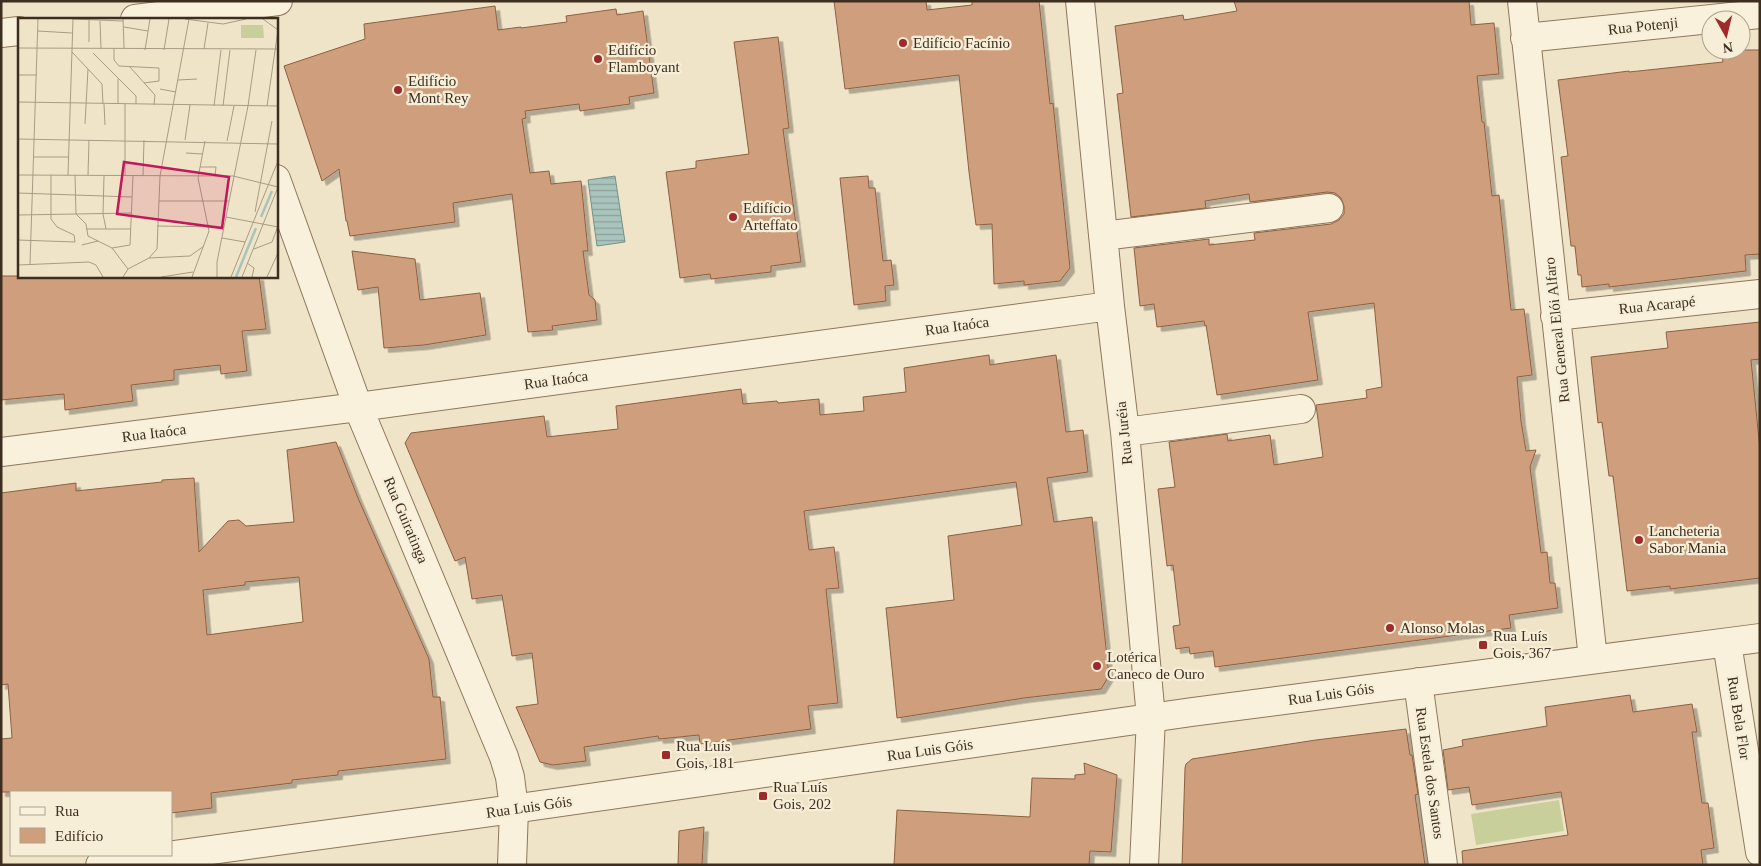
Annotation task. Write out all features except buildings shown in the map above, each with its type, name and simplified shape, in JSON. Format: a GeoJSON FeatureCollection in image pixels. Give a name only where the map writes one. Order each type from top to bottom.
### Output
{"type":"FeatureCollection","features":[{"type":"Feature","properties":{"kind":"street"},"geometry":{"type":"LineString","coordinates":[[145,18],[278,1]]}},
{"type":"Feature","properties":{"kind":"street","name":"Rua Juréia"},"geometry":{"type":"LineString","coordinates":[[1080,1],[1110,306],[1125,432],[1150,718],[1144,865]]}},
{"type":"Feature","properties":{"kind":"street","name":"Rua General Elói Alfaro"},"geometry":{"type":"LineString","coordinates":[[1522,1],[1593,659]]}},
{"type":"Feature","properties":{"kind":"street","name":"Rua Potenji"},"geometry":{"type":"LineString","coordinates":[[1525,38],[1760,14]]}},
{"type":"Feature","properties":{"kind":"street"},"geometry":{"type":"LineString","coordinates":[[1,33],[18,31]]}},
{"type":"Feature","properties":{"kind":"street","name":"Rua Guiratinga"},"geometry":{"type":"LineString","coordinates":[[278,185],[358,407],[497,739],[510,776],[514,809],[512,865]]}},
{"type":"Feature","properties":{"kind":"street"},"geometry":{"type":"LineString","coordinates":[[1103,236],[1329,208]]}},
{"type":"Feature","properties":{"kind":"street","name":"Rua Acarapé"},"geometry":{"type":"LineString","coordinates":[[1555,316],[1760,294]]}},
{"type":"Feature","properties":{"kind":"street","name":"Rua Itaóca"},"geometry":{"type":"LineString","coordinates":[[1,452],[358,407],[1110,306]]}},
{"type":"Feature","properties":{"kind":"street"},"geometry":{"type":"LineString","coordinates":[[1125,432],[1301,409]]}},
{"type":"Feature","properties":{"kind":"street","name":"Rua Luis Góis"},"geometry":{"type":"LineString","coordinates":[[100,865],[232,856],[514,809],[1150,718],[1760,638]]}},
{"type":"Feature","properties":{"kind":"street","name":"Rua Bela Flor"},"geometry":{"type":"LineString","coordinates":[[1727,643],[1760,852]]}},
{"type":"Feature","properties":{"kind":"street","name":"Rua Estela dos Santos"},"geometry":{"type":"LineString","coordinates":[[1418,682],[1443,865]]}},
{"type":"Feature","properties":{"kind":"green space"},"geometry":{"type":"Polygon","coordinates":[[[1559,800],[1564,831],[1476,845],[1471,814],[1559,800]]]}},
{"type":"Feature","properties":{"kind":"water"},"geometry":{"type":"Polygon","coordinates":[[[615,176],[625,242],[597,246],[588,180],[615,176]]]}},
{"type":"Feature","properties":{"kind":"place","name":"Edifício Facínio"},"geometry":{"type":"Point","coordinates":[903,43]}},
{"type":"Feature","properties":{"kind":"place","name":"Edifício Flamboyant"},"geometry":{"type":"Point","coordinates":[598,59]}},
{"type":"Feature","properties":{"kind":"place","name":"Edifício Mont Rey"},"geometry":{"type":"Point","coordinates":[398,90]}},
{"type":"Feature","properties":{"kind":"place","name":"Edifício Arteffato"},"geometry":{"type":"Point","coordinates":[733,217]}},
{"type":"Feature","properties":{"kind":"place","name":"Lancheteria Sabor Mania"},"geometry":{"type":"Point","coordinates":[1639,540]}},
{"type":"Feature","properties":{"kind":"place","name":"Alonso Molas"},"geometry":{"type":"Point","coordinates":[1390,628]}},
{"type":"Feature","properties":{"kind":"place","name":"Rua Luís Gois, 367"},"geometry":{"type":"Point","coordinates":[1483,645]}},
{"type":"Feature","properties":{"kind":"place","name":"Lotérica Caneco de Ouro"},"geometry":{"type":"Point","coordinates":[1097,666]}},
{"type":"Feature","properties":{"kind":"place","name":"Rua Luís Gois, 181"},"geometry":{"type":"Point","coordinates":[666,755]}},
{"type":"Feature","properties":{"kind":"place","name":"Rua Luís Gois, 202"},"geometry":{"type":"Point","coordinates":[763,796]}}]}
